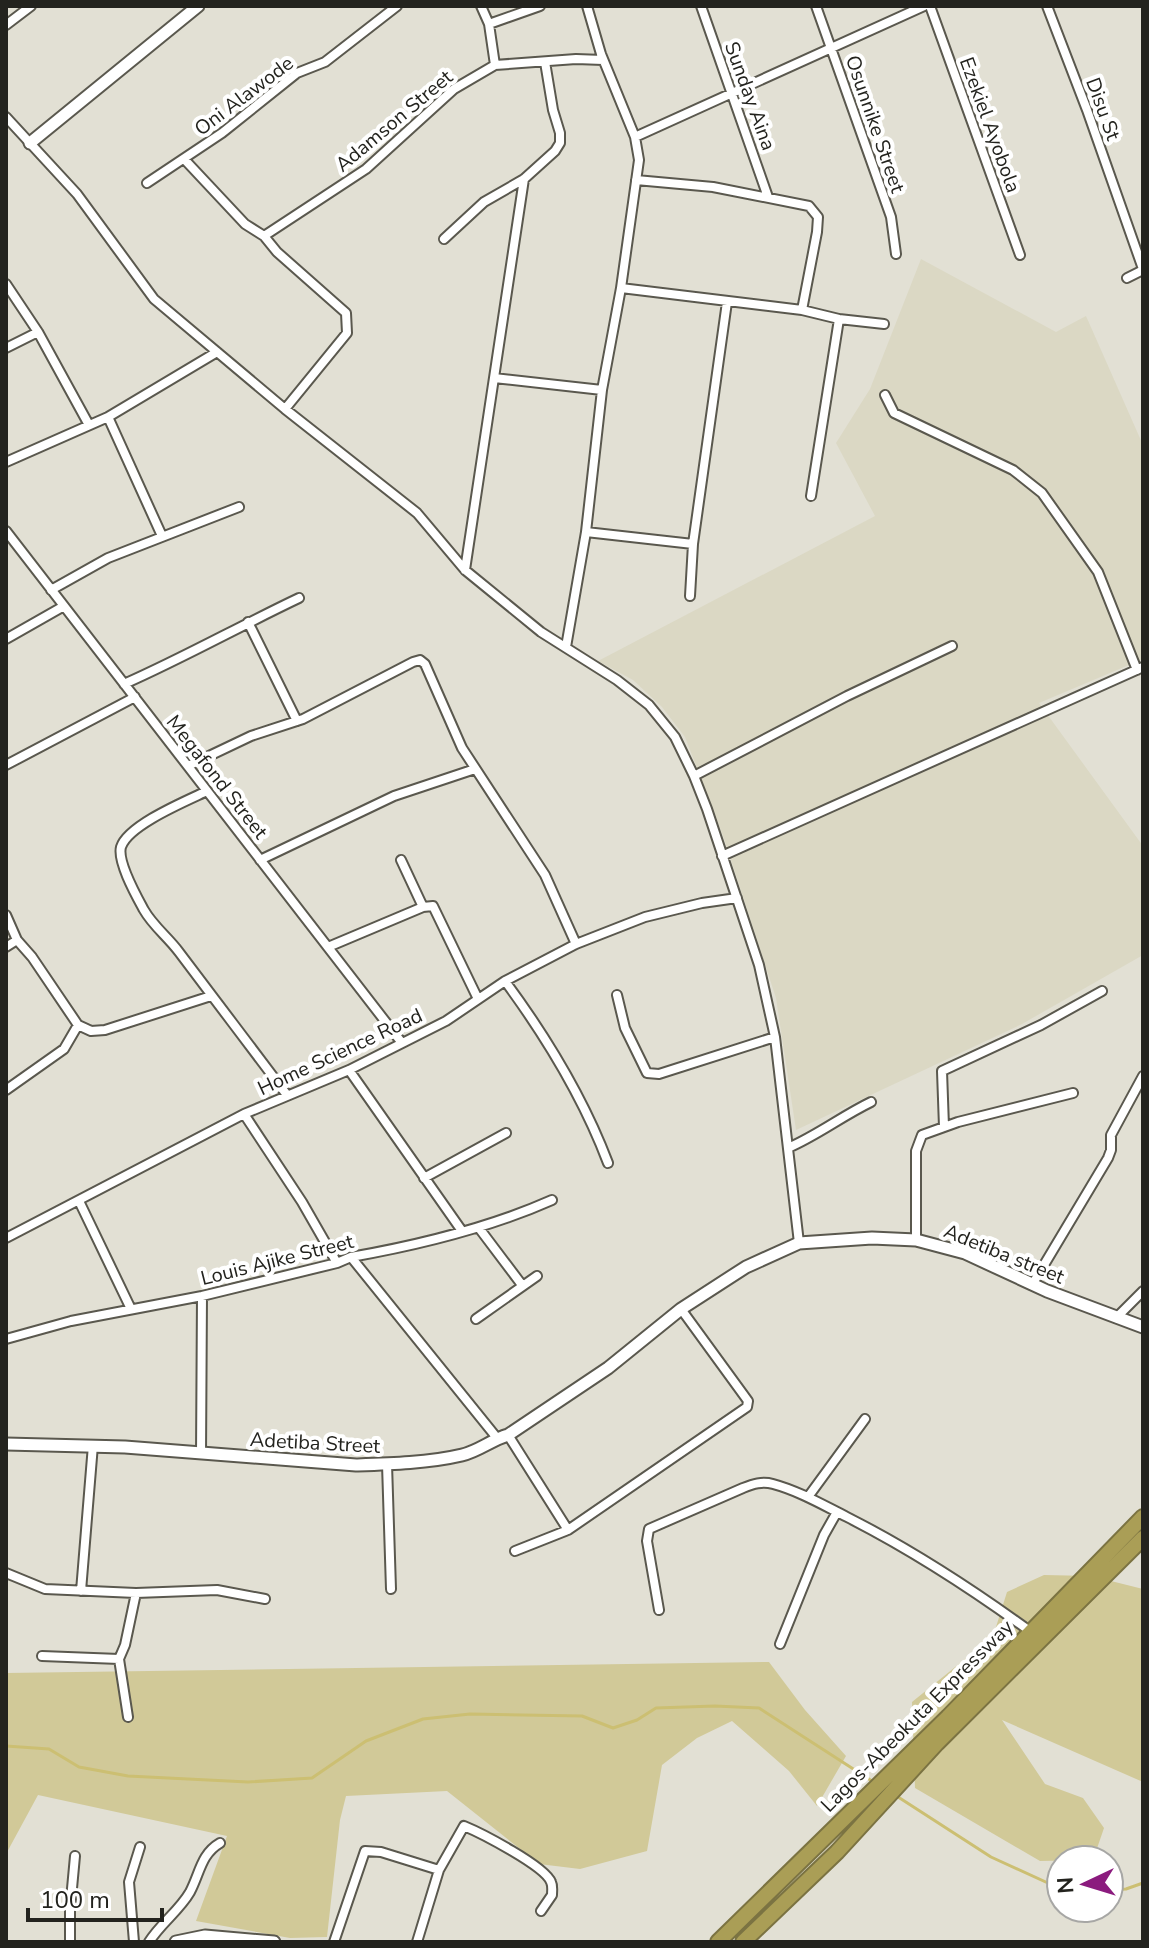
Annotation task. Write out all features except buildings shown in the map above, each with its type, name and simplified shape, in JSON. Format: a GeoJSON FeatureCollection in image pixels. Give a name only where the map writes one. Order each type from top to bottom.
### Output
{"type":"FeatureCollection","features":[{"type":"Feature","properties":{"kind":"highway","name":"Lagos-Abeokuta Expressway"},"geometry":{"type":"LineString","coordinates":[[743,1942],[837,1852],[879,1806],[894,1777],[1143,1517]]}},
{"type":"Feature","properties":{"kind":"highway","name":"Lagos-Abeokuta Expressway"},"geometry":{"type":"LineString","coordinates":[[718,1942],[864,1796],[894,1777],[1143,1538]]}},
{"type":"Feature","properties":{"kind":"highway"},"geometry":{"type":"LineString","coordinates":[[750,1907],[764,1921]]}},
{"type":"Feature","properties":{"kind":"street"},"geometry":{"type":"LineString","coordinates":[[6,25],[31,6]]}},
{"type":"Feature","properties":{"kind":"street"},"geometry":{"type":"LineString","coordinates":[[30,143],[198,6]]}},
{"type":"Feature","properties":{"kind":"street","name":"Oni Alawode"},"geometry":{"type":"LineString","coordinates":[[147,183],[185,160],[297,73],[325,62],[397,6]]}},
{"type":"Feature","properties":{"kind":"street"},"geometry":{"type":"LineString","coordinates":[[481,6],[489,24],[495,65]]}},
{"type":"Feature","properties":{"kind":"street"},"geometry":{"type":"LineString","coordinates":[[489,24],[540,6]]}},
{"type":"Feature","properties":{"kind":"street"},"geometry":{"type":"LineString","coordinates":[[566,647],[586,532],[602,390],[621,288],[639,160],[635,137],[603,60],[587,6]]}},
{"type":"Feature","properties":{"kind":"street","name":"Sunday Aina"},"geometry":{"type":"LineString","coordinates":[[701,6],[768,197]]}},
{"type":"Feature","properties":{"kind":"street","name":"Osunnike Street"},"geometry":{"type":"LineString","coordinates":[[816,6],[891,217],[896,254]]}},
{"type":"Feature","properties":{"kind":"street"},"geometry":{"type":"LineString","coordinates":[[635,137],[927,6]]}},
{"type":"Feature","properties":{"kind":"street","name":"Ezekiel Ayobola"},"geometry":{"type":"LineString","coordinates":[[927,6],[1020,255]]}},
{"type":"Feature","properties":{"kind":"street","name":"Disu St"},"geometry":{"type":"LineString","coordinates":[[1047,6],[1143,269]]}},
{"type":"Feature","properties":{"kind":"street","name":"Adamson Street"},"geometry":{"type":"LineString","coordinates":[[264,236],[366,169],[454,89],[495,65],[603,60]]}},
{"type":"Feature","properties":{"kind":"street"},"geometry":{"type":"LineString","coordinates":[[444,239],[484,202],[524,179],[560,143],[545,62]]}},
{"type":"Feature","properties":{"kind":"street"},"geometry":{"type":"LineString","coordinates":[[6,117],[77,194],[154,299],[285,409],[417,513],[465,570],[541,632],[649,705],[675,737],[694,776],[759,965],[775,1037],[799,1243]]}},
{"type":"Feature","properties":{"kind":"street"},"geometry":{"type":"LineString","coordinates":[[185,160],[227,207],[264,236],[277,252],[346,313],[347,333],[285,409]]}},
{"type":"Feature","properties":{"kind":"street"},"geometry":{"type":"LineString","coordinates":[[465,570],[524,179]]}},
{"type":"Feature","properties":{"kind":"street"},"geometry":{"type":"LineString","coordinates":[[636,180],[713,187],[809,206],[818,217],[802,310]]}},
{"type":"Feature","properties":{"kind":"street"},"geometry":{"type":"LineString","coordinates":[[1127,278],[1143,269]]}},
{"type":"Feature","properties":{"kind":"street"},"geometry":{"type":"LineString","coordinates":[[6,284],[38,332],[89,425]]}},
{"type":"Feature","properties":{"kind":"street"},"geometry":{"type":"LineString","coordinates":[[621,288],[802,310],[839,319],[884,324]]}},
{"type":"Feature","properties":{"kind":"street"},"geometry":{"type":"LineString","coordinates":[[690,596],[693,544],[727,302]]}},
{"type":"Feature","properties":{"kind":"street"},"geometry":{"type":"LineString","coordinates":[[811,496],[839,319]]}},
{"type":"Feature","properties":{"kind":"street"},"geometry":{"type":"LineString","coordinates":[[6,348],[38,332]]}},
{"type":"Feature","properties":{"kind":"street"},"geometry":{"type":"LineString","coordinates":[[6,462],[108,417],[217,352]]}},
{"type":"Feature","properties":{"kind":"street"},"geometry":{"type":"LineString","coordinates":[[494,378],[602,390]]}},
{"type":"Feature","properties":{"kind":"street"},"geometry":{"type":"LineString","coordinates":[[722,856],[1140,669],[1098,572],[1042,493],[1013,470],[894,413],[885,395]]}},
{"type":"Feature","properties":{"kind":"street"},"geometry":{"type":"LineString","coordinates":[[108,417],[162,536]]}},
{"type":"Feature","properties":{"kind":"street"},"geometry":{"type":"LineString","coordinates":[[51,590],[108,558],[239,507]]}},
{"type":"Feature","properties":{"kind":"street","name":"Megafond Street"},"geometry":{"type":"LineString","coordinates":[[6,531],[402,1043]]}},
{"type":"Feature","properties":{"kind":"street"},"geometry":{"type":"LineString","coordinates":[[586,532],[693,544]]}},
{"type":"Feature","properties":{"kind":"street"},"geometry":{"type":"LineString","coordinates":[[124,684],[299,598]]}},
{"type":"Feature","properties":{"kind":"street"},"geometry":{"type":"LineString","coordinates":[[6,639],[64,606]]}},
{"type":"Feature","properties":{"kind":"street"},"geometry":{"type":"LineString","coordinates":[[248,622],[297,721]]}},
{"type":"Feature","properties":{"kind":"street"},"geometry":{"type":"LineString","coordinates":[[694,776],[847,696],[952,646]]}},
{"type":"Feature","properties":{"kind":"street"},"geometry":{"type":"LineString","coordinates":[[188,766],[251,736],[297,721],[420,660],[425,664],[462,748],[545,875],[576,944]]}},
{"type":"Feature","properties":{"kind":"street"},"geometry":{"type":"LineString","coordinates":[[6,765],[135,697]]}},
{"type":"Feature","properties":{"kind":"street"},"geometry":{"type":"LineString","coordinates":[[260,860],[394,796],[475,769]]}},
{"type":"Feature","properties":{"kind":"street"},"geometry":{"type":"LineString","coordinates":[[207,791],[152,817],[123,843],[120,851],[122,863],[144,911],[176,948],[287,1095]]}},
{"type":"Feature","properties":{"kind":"street"},"geometry":{"type":"LineString","coordinates":[[401,860],[423,907]]}},
{"type":"Feature","properties":{"kind":"street","name":"Home Science Road"},"geometry":{"type":"LineString","coordinates":[[6,1238],[244,1114],[349,1070],[446,1021],[505,981],[576,944],[645,917],[737,898]]}},
{"type":"Feature","properties":{"kind":"street"},"geometry":{"type":"LineString","coordinates":[[328,947],[423,907],[433,906],[478,999]]}},
{"type":"Feature","properties":{"kind":"street"},"geometry":{"type":"LineString","coordinates":[[6,915],[17,940],[78,1025],[91,1031],[105,1030],[211,996]]}},
{"type":"Feature","properties":{"kind":"street"},"geometry":{"type":"LineString","coordinates":[[6,947],[17,940]]}},
{"type":"Feature","properties":{"kind":"street"},"geometry":{"type":"LineString","coordinates":[[505,981],[568,1078],[608,1163]]}},
{"type":"Feature","properties":{"kind":"street"},"geometry":{"type":"LineString","coordinates":[[944,1127],[942,1071],[1041,1025],[1102,991]]}},
{"type":"Feature","properties":{"kind":"street"},"geometry":{"type":"LineString","coordinates":[[617,995],[625,1028],[647,1073],[659,1074],[775,1037]]}},
{"type":"Feature","properties":{"kind":"street"},"geometry":{"type":"LineString","coordinates":[[6,1090],[64,1049],[78,1025]]}},
{"type":"Feature","properties":{"kind":"street"},"geometry":{"type":"LineString","coordinates":[[349,1070],[462,1231]]}},
{"type":"Feature","properties":{"kind":"street"},"geometry":{"type":"LineString","coordinates":[[1032,1285],[1108,1158],[1111,1135],[1143,1076]]}},
{"type":"Feature","properties":{"kind":"street"},"geometry":{"type":"LineString","coordinates":[[916,1240],[916,1151],[922,1135],[1073,1093]]}},
{"type":"Feature","properties":{"kind":"street"},"geometry":{"type":"LineString","coordinates":[[788,1148],[871,1102]]}},
{"type":"Feature","properties":{"kind":"street"},"geometry":{"type":"LineString","coordinates":[[244,1114],[302,1202],[337,1263]]}},
{"type":"Feature","properties":{"kind":"street"},"geometry":{"type":"LineString","coordinates":[[424,1178],[506,1133]]}},
{"type":"Feature","properties":{"kind":"street","name":"Louis Ajike Street"},"geometry":{"type":"LineString","coordinates":[[6,1339],[131,1309],[202,1296],[479,1228],[512,1218],[552,1200]]}},
{"type":"Feature","properties":{"kind":"street"},"geometry":{"type":"LineString","coordinates":[[79,1201],[131,1309]]}},
{"type":"Feature","properties":{"kind":"street"},"geometry":{"type":"LineString","coordinates":[[479,1228],[522,1285]]}},
{"type":"Feature","properties":{"kind":"street","name":"Adetiba street"},"geometry":{"type":"LineString","coordinates":[[799,1243],[872,1238],[916,1240],[965,1253],[1032,1285],[1143,1327]]}},
{"type":"Feature","properties":{"kind":"street","name":"Adetiba Street"},"geometry":{"type":"LineString","coordinates":[[6,1444],[93,1445],[356,1465],[463,1455],[502,1437],[589,1381],[681,1309],[746,1267],[799,1243]]}},
{"type":"Feature","properties":{"kind":"street"},"geometry":{"type":"LineString","coordinates":[[351,1257],[502,1437],[568,1530]]}},
{"type":"Feature","properties":{"kind":"street"},"geometry":{"type":"LineString","coordinates":[[476,1319],[537,1276]]}},
{"type":"Feature","properties":{"kind":"street"},"geometry":{"type":"LineString","coordinates":[[1116,1318],[1143,1291]]}},
{"type":"Feature","properties":{"kind":"street"},"geometry":{"type":"LineString","coordinates":[[201,1454],[202,1296]]}},
{"type":"Feature","properties":{"kind":"street"},"geometry":{"type":"LineString","coordinates":[[515,1551],[568,1530],[747,1407],[748,1401],[681,1309]]}},
{"type":"Feature","properties":{"kind":"street"},"geometry":{"type":"LineString","coordinates":[[808,1497],[865,1419]]}},
{"type":"Feature","properties":{"kind":"street"},"geometry":{"type":"LineString","coordinates":[[81,1591],[93,1445]]}},
{"type":"Feature","properties":{"kind":"street"},"geometry":{"type":"LineString","coordinates":[[387,1464],[391,1589]]}},
{"type":"Feature","properties":{"kind":"street"},"geometry":{"type":"LineString","coordinates":[[659,1610],[647,1541],[649,1529],[757,1483],[771,1483],[808,1497],[884,1536],[972,1589],[1031,1632]]}},
{"type":"Feature","properties":{"kind":"street"},"geometry":{"type":"LineString","coordinates":[[780,1644],[824,1535],[837,1512]]}},
{"type":"Feature","properties":{"kind":"street"},"geometry":{"type":"LineString","coordinates":[[6,1573],[45,1589],[136,1593],[217,1590],[265,1599]]}},
{"type":"Feature","properties":{"kind":"street"},"geometry":{"type":"LineString","coordinates":[[128,1717],[119,1659],[136,1593]]}},
{"type":"Feature","properties":{"kind":"street"},"geometry":{"type":"LineString","coordinates":[[42,1656],[119,1659]]}},
{"type":"Feature","properties":{"kind":"street"},"geometry":{"type":"LineString","coordinates":[[417,1942],[439,1870],[464,1826],[530,1862],[545,1874],[551,1882],[552,1895],[541,1911]]}},
{"type":"Feature","properties":{"kind":"street"},"geometry":{"type":"LineString","coordinates":[[149,1942],[191,1891],[209,1849],[220,1843]]}},
{"type":"Feature","properties":{"kind":"street"},"geometry":{"type":"LineString","coordinates":[[134,1942],[129,1882],[140,1847]]}},
{"type":"Feature","properties":{"kind":"street"},"geometry":{"type":"LineString","coordinates":[[334,1942],[365,1851],[381,1852],[439,1870]]}},
{"type":"Feature","properties":{"kind":"street"},"geometry":{"type":"LineString","coordinates":[[70,1942],[75,1856]]}},
{"type":"Feature","properties":{"kind":"street"},"geometry":{"type":"LineString","coordinates":[[176,1942],[205,1936],[274,1942]]}},
{"type":"Feature","properties":{"kind":"shaded area"},"geometry":{"type":"Polygon","coordinates":[[[921,259],[1056,332],[1086,316],[1143,445],[1143,659],[1039,703],[1143,846],[1143,955],[1022,1024],[796,1130],[776,998],[723,836],[685,737],[662,707],[633,680],[598,661],[875,516],[836,443],[870,389],[921,259]]]}},
{"type":"Feature","properties":{"kind":"shaded area"},"geometry":{"type":"Polygon","coordinates":[[[1044,1575],[1091,1576],[1143,1589],[1143,1782],[1002,1720],[1045,1784],[1083,1798],[1104,1828],[1098,1844],[1045,1844],[1045,1861],[1040,1861],[915,1788],[912,1702],[970,1655],[996,1627],[1007,1592],[1044,1575]]]}},
{"type":"Feature","properties":{"kind":"shaded area"},"geometry":{"type":"Polygon","coordinates":[[[769,1662],[805,1710],[846,1756],[817,1806],[789,1771],[732,1721],[697,1738],[662,1765],[647,1851],[580,1869],[539,1864],[447,1791],[346,1796],[340,1820],[327,1937],[290,1938],[196,1921],[227,1836],[38,1795],[6,1854],[6,1673],[769,1662]]]}},
{"type":"Feature","properties":{"kind":"waterway"},"geometry":{"type":"LineString","coordinates":[[6,1746],[49,1749],[79,1767],[128,1776],[248,1782],[312,1778],[366,1741],[423,1719],[470,1714],[582,1716],[613,1728],[637,1720],[656,1708],[715,1706],[759,1708],[875,1783]]}},
{"type":"Feature","properties":{"kind":"waterway"},"geometry":{"type":"LineString","coordinates":[[895,1795],[991,1857],[1045,1882]]}},
{"type":"Feature","properties":{"kind":"waterway"},"geometry":{"type":"LineString","coordinates":[[1125,1889],[1143,1883]]}}]}
